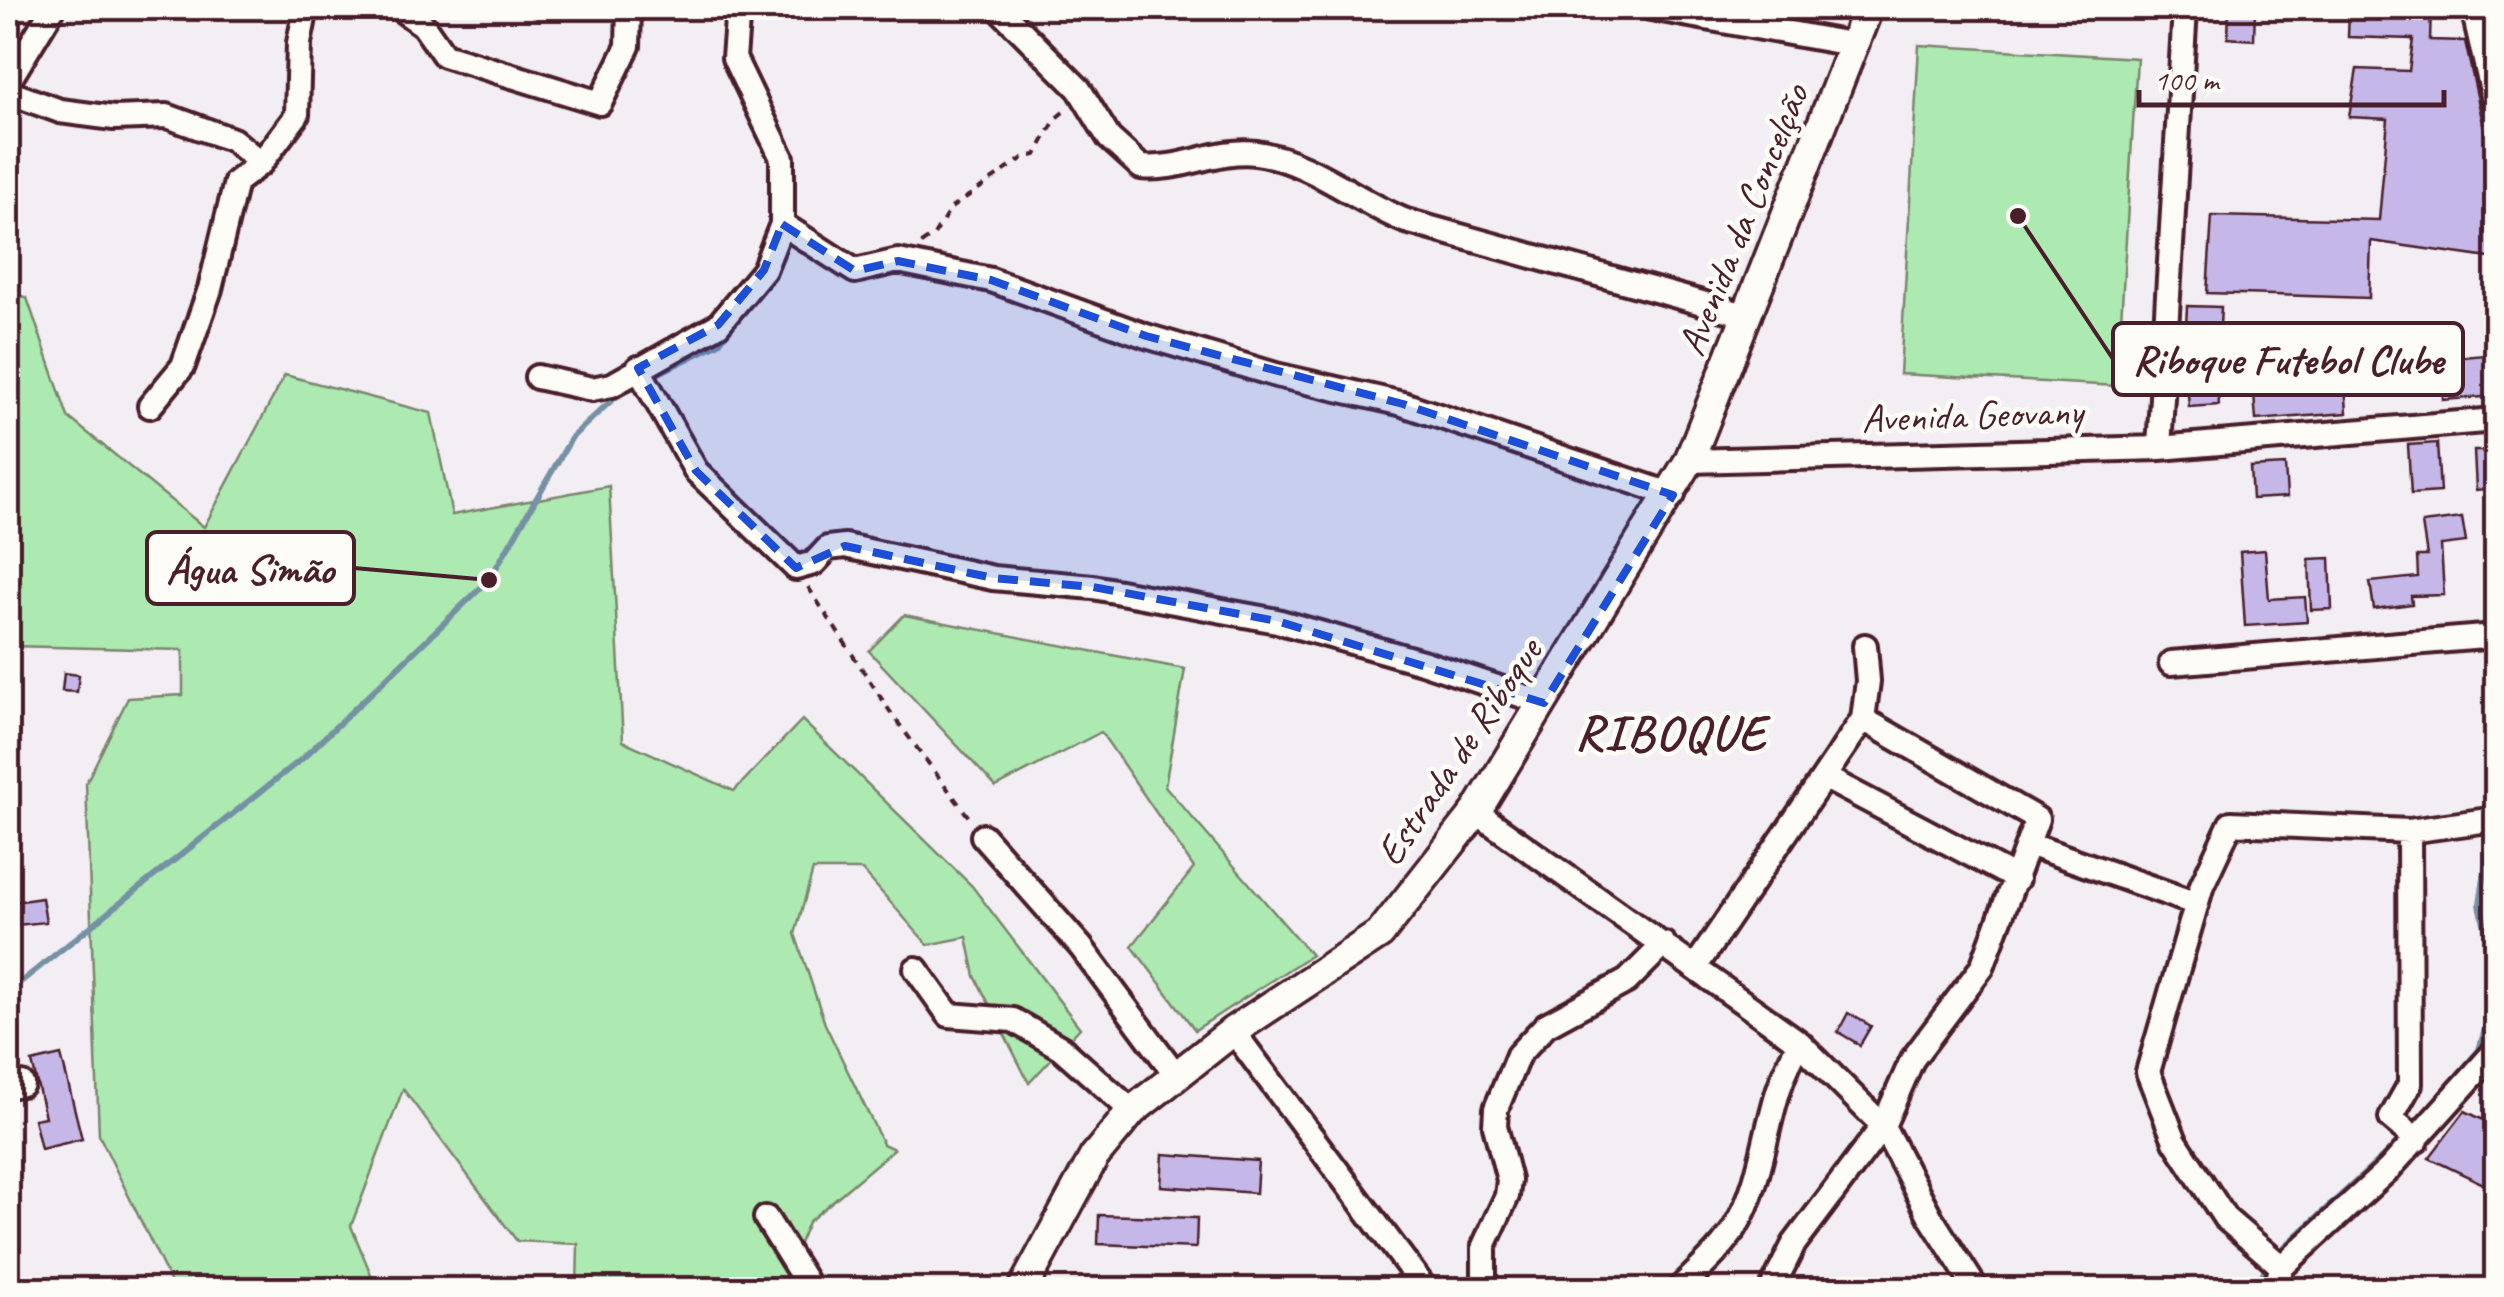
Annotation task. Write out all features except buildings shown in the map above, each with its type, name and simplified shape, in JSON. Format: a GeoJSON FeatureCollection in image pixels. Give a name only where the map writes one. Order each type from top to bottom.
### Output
{"type":"FeatureCollection","features":[{"type":"Feature","properties":{"kind":"main road","name":"Avenida da Concelção"},"geometry":{"type":"LineString","coordinates":[[1689,461],[1868,8]]}},
{"type":"Feature","properties":{"kind":"main road","name":"Estrada de Riboque"},"geometry":{"type":"LineString","coordinates":[[1022,1290],[1094,1157],[1132,1111],[1233,1031],[1380,934],[1476,812],[1673,495],[1689,461]]}},
{"type":"Feature","properties":{"kind":"street"},"geometry":{"type":"LineString","coordinates":[[8,82],[54,8]]}},
{"type":"Feature","properties":{"kind":"street"},"geometry":{"type":"LineString","coordinates":[[150,406],[183,366],[210,289],[236,182],[262,163],[297,116],[299,43],[306,8]]}},
{"type":"Feature","properties":{"kind":"street"},"geometry":{"type":"LineString","coordinates":[[399,8],[424,25],[444,55],[600,103],[628,46],[629,8]]}},
{"type":"Feature","properties":{"kind":"street"},"geometry":{"type":"LineString","coordinates":[[537,377],[592,389],[612,385],[718,324],[764,270],[782,224],[782,158],[734,58],[738,8]]}},
{"type":"Feature","properties":{"kind":"street"},"geometry":{"type":"LineString","coordinates":[[998,8],[1082,96],[1109,138],[1140,167],[1184,166],[1228,153],[1254,152],[1289,160],[1375,209],[1406,220],[1749,316]]}},
{"type":"Feature","properties":{"kind":"street"},"geometry":{"type":"LineString","coordinates":[[1651,8],[1856,45]]}},
{"type":"Feature","properties":{"kind":"street"},"geometry":{"type":"LineString","coordinates":[[2158,448],[2185,8]]}},
{"type":"Feature","properties":{"kind":"street"},"geometry":{"type":"LineString","coordinates":[[2473,8],[2496,108]]}},
{"type":"Feature","properties":{"kind":"street"},"geometry":{"type":"LineString","coordinates":[[8,92],[60,111],[114,118],[166,116],[233,140],[262,163]]}},
{"type":"Feature","properties":{"kind":"street"},"geometry":{"type":"LineString","coordinates":[[782,224],[854,271],[898,261],[992,280],[1146,336],[1258,370],[1403,404],[1673,495]]}},
{"type":"Feature","properties":{"kind":"street"},"geometry":{"type":"LineString","coordinates":[[638,368],[696,471],[796,568],[814,562],[828,548],[845,546],[993,578],[1093,587],[1277,622],[1422,662],[1544,702]]}},
{"type":"Feature","properties":{"kind":"street","name":"Avenida Geovany"},"geometry":{"type":"LineString","coordinates":[[1689,461],[2158,448],[2496,420]]}},
{"type":"Feature","properties":{"kind":"street"},"geometry":{"type":"LineString","coordinates":[[2171,663],[2496,636]]}},
{"type":"Feature","properties":{"kind":"street"},"geometry":{"type":"LineString","coordinates":[[1696,966],[1863,720],[1868,681],[1865,646]]}},
{"type":"Feature","properties":{"kind":"street"},"geometry":{"type":"LineString","coordinates":[[1771,1290],[1794,1244],[1883,1126],[1912,1060],[1982,967],[2037,820],[1863,720]]}},
{"type":"Feature","properties":{"kind":"street"},"geometry":{"type":"LineString","coordinates":[[1824,777],[2017,879]]}},
{"type":"Feature","properties":{"kind":"street"},"geometry":{"type":"LineString","coordinates":[[1476,812],[1800,1043],[1883,1126],[1930,1218],[1977,1290]]}},
{"type":"Feature","properties":{"kind":"street"},"geometry":{"type":"LineString","coordinates":[[2496,819],[2409,831],[2231,823],[2197,904],[2148,1072],[2174,1141],[2226,1218],[2278,1278],[2417,1140],[2496,1050]]}},
{"type":"Feature","properties":{"kind":"street"},"geometry":{"type":"LineString","coordinates":[[2409,831],[2410,1084],[2392,1118],[2417,1140]]}},
{"type":"Feature","properties":{"kind":"street"},"geometry":{"type":"LineString","coordinates":[[983,836],[1080,947],[1176,1074]]}},
{"type":"Feature","properties":{"kind":"street"},"geometry":{"type":"LineString","coordinates":[[2028,844],[2197,904]]}},
{"type":"Feature","properties":{"kind":"street"},"geometry":{"type":"LineString","coordinates":[[1484,1290],[1484,1246],[1507,1196],[1509,1180],[1495,1126],[1496,1109],[1518,1056],[1546,1026],[1627,981],[1664,944]]}},
{"type":"Feature","properties":{"kind":"street"},"geometry":{"type":"LineString","coordinates":[[916,969],[949,1015],[1013,1020],[1060,1048],[1132,1111]]}},
{"type":"Feature","properties":{"kind":"street"},"geometry":{"type":"LineString","coordinates":[[1233,1031],[1426,1290]]}},
{"type":"Feature","properties":{"kind":"street"},"geometry":{"type":"LineString","coordinates":[[1678,1290],[1740,1218],[1781,1075],[1800,1043]]}},
{"type":"Feature","properties":{"kind":"street"},"geometry":{"type":"LineString","coordinates":[[766,1218],[812,1290]]}},
{"type":"Feature","properties":{"kind":"path"},"geometry":{"type":"LineString","coordinates":[[898,261],[934,235],[952,208],[1023,158],[1036,154],[1056,118],[1082,96]]}},
{"type":"Feature","properties":{"kind":"path"},"geometry":{"type":"LineString","coordinates":[[796,568],[893,716],[983,836]]}},
{"type":"Feature","properties":{"kind":"highlighted area"},"geometry":{"type":"Polygon","coordinates":[[[782,224],[855,271],[898,261],[991,280],[1146,336],[1403,404],[1673,495],[1544,703],[1277,621],[1093,587],[993,578],[845,546],[796,568],[696,471],[638,368],[718,325],[764,270],[782,224]]]}},
{"type":"Feature","properties":{"kind":"green space"},"geometry":{"type":"Polygon","coordinates":[[[1919,45],[2137,58],[2117,386],[1900,374],[1919,45]]]}},
{"type":"Feature","properties":{"kind":"green space"},"geometry":{"type":"Polygon","coordinates":[[[8,291],[27,298],[68,417],[204,527],[285,375],[431,413],[452,515],[609,486],[623,741],[734,791],[802,720],[972,886],[1080,1028],[1029,1083],[975,976],[967,937],[928,945],[862,870],[813,870],[795,934],[825,1024],[883,1144],[894,1149],[808,1222],[780,1289],[577,1289],[578,1244],[517,1241],[403,1089],[351,1226],[377,1289],[174,1289],[99,1135],[86,783],[128,698],[183,695],[183,650],[8,646],[8,291]]]}},
{"type":"Feature","properties":{"kind":"green space"},"geometry":{"type":"Polygon","coordinates":[[[904,615],[1185,669],[1165,786],[1311,955],[1195,1030],[1132,946],[1194,868],[1101,732],[996,787],[869,651],[904,615]]]}},
{"type":"Feature","properties":{"kind":"waterway"},"geometry":{"type":"LineString","coordinates":[[651,377],[719,343],[735,322]]}},
{"type":"Feature","properties":{"kind":"waterway"},"geometry":{"type":"LineString","coordinates":[[8,992],[303,758],[489,580],[572,437],[613,399],[640,383]]}},
{"type":"Feature","properties":{"kind":"waterway"},"geometry":{"type":"LineString","coordinates":[[2491,831],[2480,904],[2496,979]]}},
{"type":"Feature","properties":{"kind":"waterway"},"geometry":{"type":"LineString","coordinates":[[2436,1100],[2479,1050],[2496,990]]}},
{"type":"Feature","properties":{"kind":"waterway"},"geometry":{"type":"LineString","coordinates":[[2281,1250],[2398,1143]]}},
{"type":"Feature","properties":{"kind":"waterway"},"geometry":{"type":"LineString","coordinates":[[2257,1290],[2265,1268]]}},
{"type":"Feature","properties":{"kind":"place","name":"Riboque Futebol Clube"},"geometry":{"type":"Point","coordinates":[2018,216]}},
{"type":"Feature","properties":{"kind":"place","name":"Água Simão"},"geometry":{"type":"Point","coordinates":[489,580]}},
{"type":"Feature","properties":{"kind":"district","name":"RIBOQUE"},"geometry":{"type":"Point","coordinates":[1671,732]}}]}
